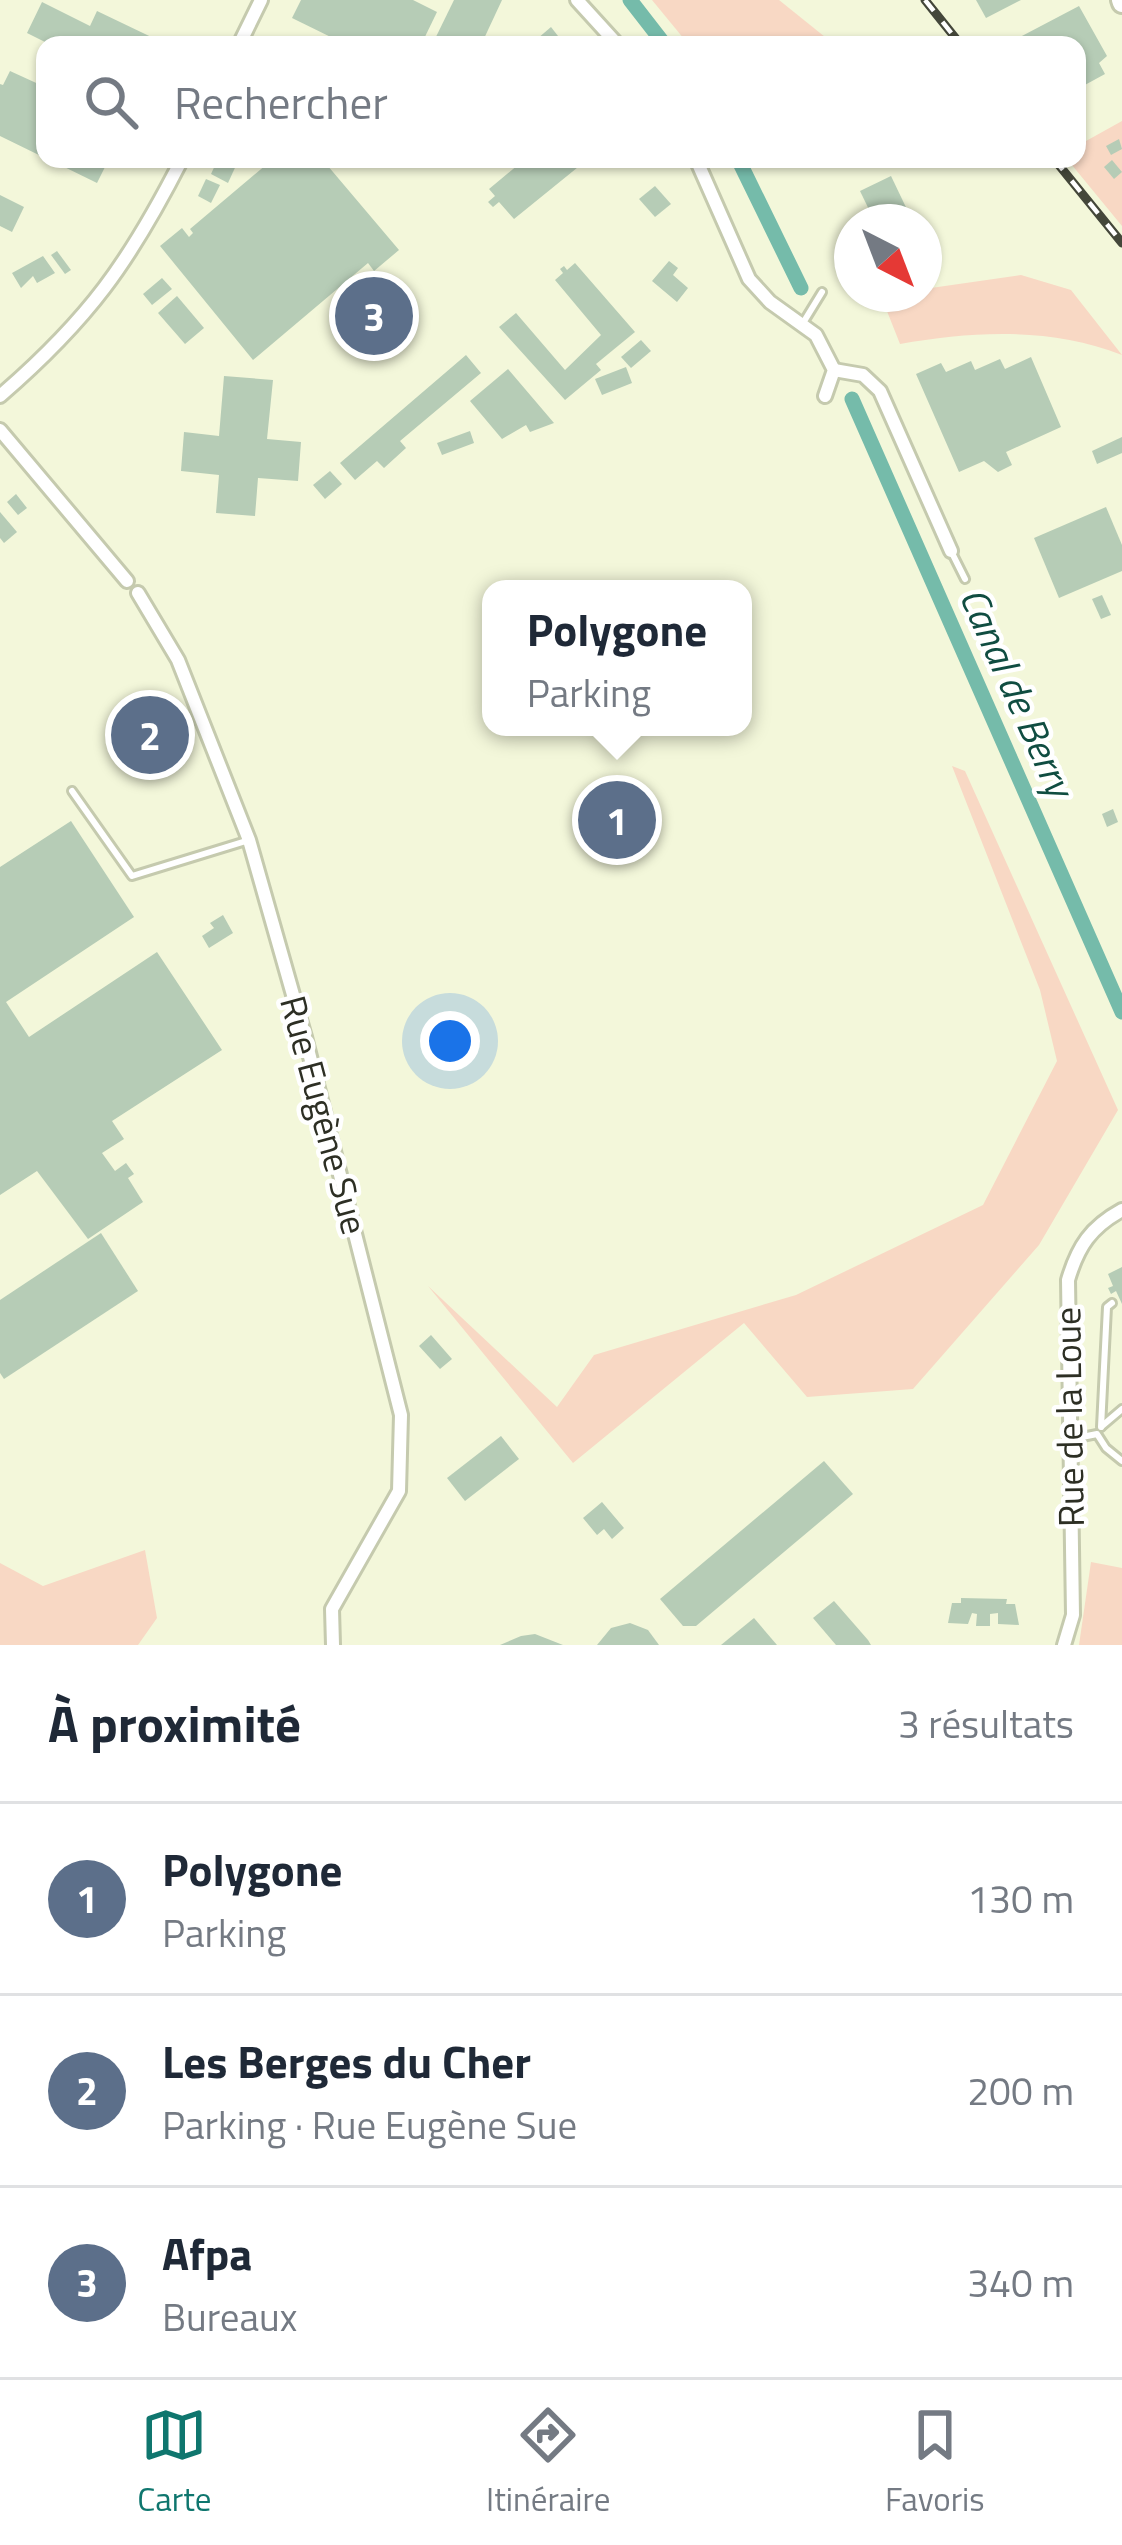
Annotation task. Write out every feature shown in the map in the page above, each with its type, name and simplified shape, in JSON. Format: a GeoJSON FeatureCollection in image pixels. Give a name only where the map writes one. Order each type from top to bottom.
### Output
{"type":"FeatureCollection","features":[{"type":"Feature","properties":{"kind":"street"},"geometry":{"type":"LineString","coordinates":[[243,36],[261,0]]}},
{"type":"Feature","properties":{"kind":"street"},"geometry":{"type":"LineString","coordinates":[[577,0],[610,36]]}},
{"type":"Feature","properties":{"kind":"street"},"geometry":{"type":"LineString","coordinates":[[0,396],[100,298],[138,244],[177,168]]}},
{"type":"Feature","properties":{"kind":"street"},"geometry":{"type":"LineString","coordinates":[[700,168],[749,279],[770,302],[816,335],[834,370],[825,396]]}},
{"type":"Feature","properties":{"kind":"street"},"geometry":{"type":"LineString","coordinates":[[834,370],[863,375],[880,391],[951,550]]}},
{"type":"Feature","properties":{"kind":"street"},"geometry":{"type":"LineString","coordinates":[[3,439],[128,580]]}},
{"type":"Feature","properties":{"kind":"street","name":"Rue Eugène Sue"},"geometry":{"type":"LineString","coordinates":[[138,593],[178,660],[249,840],[401,1415],[399,1491],[332,1610],[333,1645]]}},
{"type":"Feature","properties":{"kind":"street","name":"Rue de la Loue"},"geometry":{"type":"LineString","coordinates":[[1064,1645],[1073,1615],[1068,1280],[1082,1242],[1122,1210]]}},
{"type":"Feature","properties":{"kind":"lane"},"geometry":{"type":"LineString","coordinates":[[803,323],[823,292]]}},
{"type":"Feature","properties":{"kind":"lane"},"geometry":{"type":"LineString","coordinates":[[951,550],[964,579]]}},
{"type":"Feature","properties":{"kind":"lane"},"geometry":{"type":"LineString","coordinates":[[71,791],[132,876],[249,840]]}},
{"type":"Feature","properties":{"kind":"lane"},"geometry":{"type":"LineString","coordinates":[[1112,1303],[1107,1307],[1099,1431],[1106,1448],[1122,1461]]}},
{"type":"Feature","properties":{"kind":"lane"},"geometry":{"type":"LineString","coordinates":[[1069,1440],[1099,1431],[1122,1409]]}},
{"type":"Feature","properties":{"kind":"shaded area"},"geometry":{"type":"Polygon","coordinates":[[[652,0],[779,0],[824,36],[682,36],[652,0]]]}},
{"type":"Feature","properties":{"kind":"shaded area"},"geometry":{"type":"Polygon","coordinates":[[[1122,121],[1122,226],[1074,168],[1086,168],[1086,141],[1122,121]]]}},
{"type":"Feature","properties":{"kind":"shaded area"},"geometry":{"type":"Polygon","coordinates":[[[1021,275],[1071,290],[1122,355],[1067,340],[1012,334],[900,344],[887,312],[942,312],[942,286],[1021,275]]]}},
{"type":"Feature","properties":{"kind":"shaded area"},"geometry":{"type":"Polygon","coordinates":[[[952,766],[965,771],[1118,1110],[1039,1245],[913,1389],[807,1397],[744,1323],[573,1463],[428,1286],[557,1407],[594,1355],[796,1295],[983,1205],[1057,1061],[1040,990],[952,766]]]}},
{"type":"Feature","properties":{"kind":"shaded area"},"geometry":{"type":"Polygon","coordinates":[[[145,1550],[157,1618],[138,1645],[0,1645],[0,1563],[43,1586],[145,1550]]]}},
{"type":"Feature","properties":{"kind":"shaded area"},"geometry":{"type":"Polygon","coordinates":[[[1091,1562],[1122,1568],[1122,1645],[1079,1645],[1091,1562]]]}},
{"type":"Feature","properties":{"kind":"building"},"geometry":{"type":"Polygon","coordinates":[[[301,0],[413,0],[437,12],[425,36],[329,36],[292,18],[301,0]]]}},
{"type":"Feature","properties":{"kind":"building"},"geometry":{"type":"Polygon","coordinates":[[[454,0],[502,0],[485,36],[436,36],[454,0]]]}},
{"type":"Feature","properties":{"kind":"building"},"geometry":{"type":"Polygon","coordinates":[[[976,0],[1021,0],[986,18],[976,0]]]}},
{"type":"Feature","properties":{"kind":"building"},"geometry":{"type":"Polygon","coordinates":[[[42,2],[90,26],[97,11],[149,36],[36,38],[27,33],[42,2]]]}},
{"type":"Feature","properties":{"kind":"building"},"geometry":{"type":"Polygon","coordinates":[[[1079,6],[1107,56],[1099,63],[1105,74],[1086,84],[1086,36],[1022,36],[1079,6]]]}},
{"type":"Feature","properties":{"kind":"building"},"geometry":{"type":"Polygon","coordinates":[[[10,71],[36,83],[36,154],[0,136],[3,85],[10,71]]]}},
{"type":"Feature","properties":{"kind":"building"},"geometry":{"type":"Polygon","coordinates":[[[1119,139],[1122,149],[1111,155],[1106,146],[1119,139]]]}},
{"type":"Feature","properties":{"kind":"building"},"geometry":{"type":"Polygon","coordinates":[[[1112,160],[1122,172],[1114,179],[1104,167],[1112,160]]]}},
{"type":"Feature","properties":{"kind":"building"},"geometry":{"type":"Polygon","coordinates":[[[66,168],[104,168],[97,183],[66,168]]]}},
{"type":"Feature","properties":{"kind":"building"},"geometry":{"type":"Polygon","coordinates":[[[214,168],[235,168],[228,183],[211,174],[214,168]]]}},
{"type":"Feature","properties":{"kind":"building"},"geometry":{"type":"Polygon","coordinates":[[[262,168],[330,168],[399,250],[374,271],[368,263],[253,360],[160,246],[182,228],[189,237],[190,229],[262,168]]]}},
{"type":"Feature","properties":{"kind":"building"},"geometry":{"type":"Polygon","coordinates":[[[514,168],[577,168],[514,219],[499,202],[493,207],[488,202],[495,196],[489,189],[514,168]]]}},
{"type":"Feature","properties":{"kind":"building"},"geometry":{"type":"Polygon","coordinates":[[[891,176],[904,204],[866,204],[860,191],[891,176]]]}},
{"type":"Feature","properties":{"kind":"building"},"geometry":{"type":"Polygon","coordinates":[[[206,179],[220,185],[211,203],[198,196],[206,179]]]}},
{"type":"Feature","properties":{"kind":"building"},"geometry":{"type":"Polygon","coordinates":[[[655,186],[671,204],[655,217],[639,199],[655,186]]]}},
{"type":"Feature","properties":{"kind":"building"},"geometry":{"type":"Polygon","coordinates":[[[0,195],[24,207],[12,232],[0,226],[0,195]]]}},
{"type":"Feature","properties":{"kind":"building"},"geometry":{"type":"Polygon","coordinates":[[[57,251],[71,270],[65,274],[51,255],[57,251]]]}},
{"type":"Feature","properties":{"kind":"building"},"geometry":{"type":"Polygon","coordinates":[[[43,256],[55,273],[37,283],[33,276],[21,288],[12,273],[43,256]]]}},
{"type":"Feature","properties":{"kind":"building"},"geometry":{"type":"Polygon","coordinates":[[[669,261],[678,268],[673,275],[688,288],[677,302],[652,281],[669,261]]]}},
{"type":"Feature","properties":{"kind":"building"},"geometry":{"type":"Polygon","coordinates":[[[575,263],[635,332],[596,364],[601,370],[565,400],[499,327],[516,313],[565,370],[601,335],[555,280],[563,273],[560,269],[575,263]]]}},
{"type":"Feature","properties":{"kind":"building"},"geometry":{"type":"Polygon","coordinates":[[[162,278],[172,289],[152,305],[143,294],[162,278]]]}},
{"type":"Feature","properties":{"kind":"building"},"geometry":{"type":"Polygon","coordinates":[[[177,296],[204,328],[185,344],[158,313],[177,296]]]}},
{"type":"Feature","properties":{"kind":"building"},"geometry":{"type":"Polygon","coordinates":[[[641,340],[651,351],[631,368],[621,357],[641,340]]]}},
{"type":"Feature","properties":{"kind":"building"},"geometry":{"type":"Polygon","coordinates":[[[466,355],[481,373],[400,441],[406,448],[384,468],[377,461],[355,480],[340,463],[466,355]]]}},
{"type":"Feature","properties":{"kind":"building"},"geometry":{"type":"Polygon","coordinates":[[[1031,357],[1061,427],[1006,452],[1012,465],[998,472],[984,461],[959,472],[916,374],[941,363],[946,372],[971,361],[975,370],[1000,359],[1005,369],[1031,357]]]}},
{"type":"Feature","properties":{"kind":"building"},"geometry":{"type":"Polygon","coordinates":[[[626,367],[632,383],[602,395],[595,379],[626,367]]]}},
{"type":"Feature","properties":{"kind":"building"},"geometry":{"type":"Polygon","coordinates":[[[508,369],[554,423],[530,432],[526,425],[502,439],[470,401],[508,369]]]}},
{"type":"Feature","properties":{"kind":"building"},"geometry":{"type":"Polygon","coordinates":[[[224,376],[273,380],[267,439],[301,442],[298,481],[258,478],[255,516],[216,513],[219,475],[181,471],[184,432],[219,436],[224,376]]]}},
{"type":"Feature","properties":{"kind":"building"},"geometry":{"type":"Polygon","coordinates":[[[470,431],[474,443],[442,455],[437,443],[470,431]]]}},
{"type":"Feature","properties":{"kind":"building"},"geometry":{"type":"Polygon","coordinates":[[[1122,437],[1122,453],[1097,464],[1092,451],[1122,437]]]}},
{"type":"Feature","properties":{"kind":"building"},"geometry":{"type":"Polygon","coordinates":[[[330,471],[342,484],[325,499],[313,485],[330,471]]]}},
{"type":"Feature","properties":{"kind":"building"},"geometry":{"type":"Polygon","coordinates":[[[16,494],[27,508],[18,515],[7,502],[16,494]]]}},
{"type":"Feature","properties":{"kind":"building"},"geometry":{"type":"Polygon","coordinates":[[[1106,507],[1122,545],[1122,571],[1059,598],[1034,538],[1106,507]]]}},
{"type":"Feature","properties":{"kind":"building"},"geometry":{"type":"Polygon","coordinates":[[[0,512],[17,532],[4,543],[0,538],[0,512]]]}},
{"type":"Feature","properties":{"kind":"building"},"geometry":{"type":"Polygon","coordinates":[[[1102,595],[1111,615],[1101,619],[1092,599],[1102,595]]]}},
{"type":"Feature","properties":{"kind":"building"},"geometry":{"type":"Polygon","coordinates":[[[1113,809],[1118,822],[1107,827],[1102,814],[1113,809]]]}},
{"type":"Feature","properties":{"kind":"building"},"geometry":{"type":"Polygon","coordinates":[[[71,821],[134,917],[6,1002],[29,1037],[157,952],[222,1050],[112,1121],[124,1139],[102,1153],[115,1171],[126,1163],[134,1174],[128,1178],[143,1202],[88,1239],[37,1171],[0,1195],[0,867],[71,821]]]}},
{"type":"Feature","properties":{"kind":"building"},"geometry":{"type":"Polygon","coordinates":[[[223,915],[233,933],[209,948],[202,936],[223,915]]]}},
{"type":"Feature","properties":{"kind":"building"},"geometry":{"type":"Polygon","coordinates":[[[101,1233],[138,1291],[4,1379],[0,1373],[0,1300],[101,1233]]]}},
{"type":"Feature","properties":{"kind":"building"},"geometry":{"type":"Polygon","coordinates":[[[1122,1267],[1122,1304],[1116,1291],[1111,1294],[1108,1288],[1113,1286],[1108,1274],[1122,1267]]]}},
{"type":"Feature","properties":{"kind":"building"},"geometry":{"type":"Polygon","coordinates":[[[431,1335],[452,1359],[440,1369],[419,1346],[431,1335]]]}},
{"type":"Feature","properties":{"kind":"building"},"geometry":{"type":"Polygon","coordinates":[[[501,1436],[519,1459],[465,1501],[447,1478],[501,1436]]]}},
{"type":"Feature","properties":{"kind":"building"},"geometry":{"type":"Polygon","coordinates":[[[824,1461],[853,1494],[696,1626],[683,1626],[660,1599],[824,1461]]]}},
{"type":"Feature","properties":{"kind":"building"},"geometry":{"type":"Polygon","coordinates":[[[602,1502],[624,1528],[612,1539],[604,1529],[597,1535],[583,1518],[602,1502]]]}},
{"type":"Feature","properties":{"kind":"building"},"geometry":{"type":"Polygon","coordinates":[[[961,1598],[1007,1599],[1006,1604],[1015,1604],[1019,1625],[998,1624],[998,1613],[990,1614],[990,1626],[976,1626],[977,1614],[972,1613],[968,1624],[948,1623],[952,1603],[961,1603],[961,1598]]]}},
{"type":"Feature","properties":{"kind":"building"},"geometry":{"type":"Polygon","coordinates":[[[834,1601],[871,1645],[836,1645],[813,1618],[834,1601]]]}},
{"type":"Feature","properties":{"kind":"building"},"geometry":{"type":"Polygon","coordinates":[[[754,1618],[777,1645],[721,1645],[754,1618]]]}},
{"type":"Feature","properties":{"kind":"building"},"geometry":{"type":"Polygon","coordinates":[[[630,1623],[648,1630],[659,1645],[597,1645],[611,1628],[630,1623]]]}},
{"type":"Feature","properties":{"kind":"building"},"geometry":{"type":"Polygon","coordinates":[[[535,1634],[563,1645],[500,1645],[521,1636],[535,1634]]]}},
{"type":"Feature","properties":{"kind":"waterway","name":"Canal de Berry"},"geometry":{"type":"LineString","coordinates":[[630,0],[658,36]]}},
{"type":"Feature","properties":{"kind":"waterway","name":"Canal de Berry"},"geometry":{"type":"LineString","coordinates":[[742,168],[801,288]]}},
{"type":"Feature","properties":{"kind":"waterway","name":"Canal de Berry"},"geometry":{"type":"LineString","coordinates":[[852,399],[1122,1012]]}},
{"type":"Feature","properties":{"kind":"railway"},"geometry":{"type":"LineString","coordinates":[[925,0],[954,36]]}},
{"type":"Feature","properties":{"kind":"railway"},"geometry":{"type":"LineString","coordinates":[[1061,168],[1122,243]]}},
{"type":"Feature","properties":{"kind":"place","name":"Afpa"},"geometry":{"type":"Point","coordinates":[374,316]}},
{"type":"Feature","properties":{"kind":"place","name":"Les Berges du Cher"},"geometry":{"type":"Point","coordinates":[150,735]}},
{"type":"Feature","properties":{"kind":"place","name":"Polygone"},"geometry":{"type":"Point","coordinates":[617,820]}}]}
